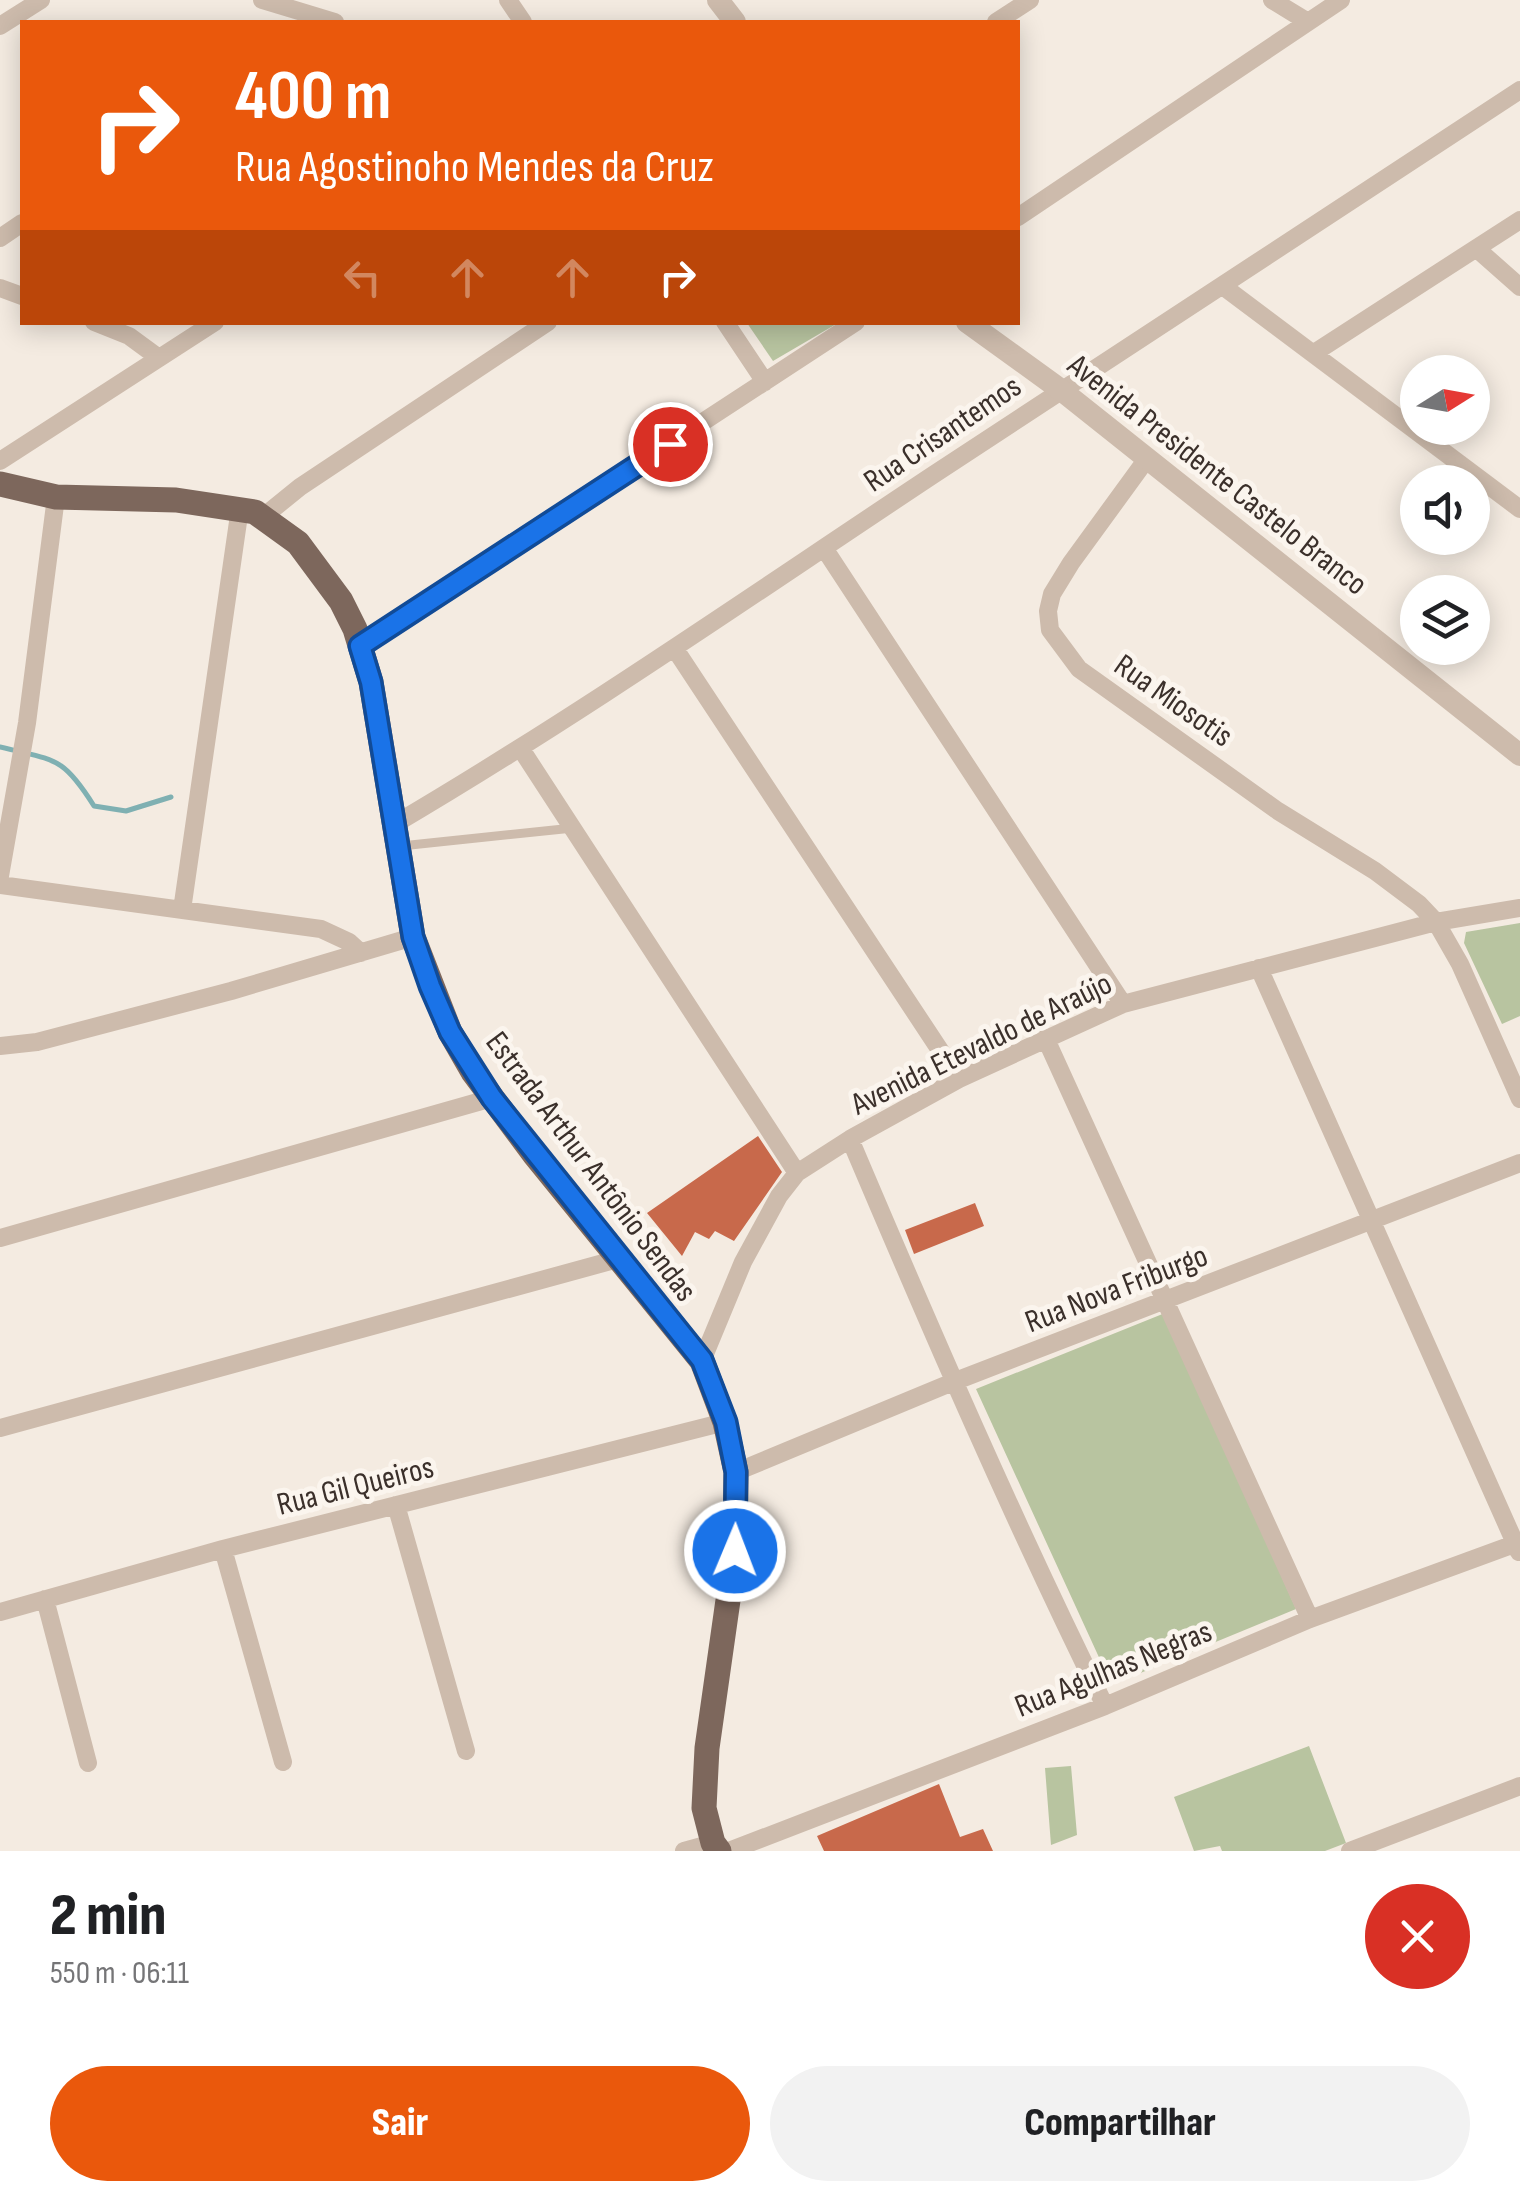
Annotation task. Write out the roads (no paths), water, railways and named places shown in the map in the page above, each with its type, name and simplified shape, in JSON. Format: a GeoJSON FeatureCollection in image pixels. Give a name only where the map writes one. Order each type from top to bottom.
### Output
{"type":"FeatureCollection","features":[{"type":"Feature","properties":{"kind":"main road"},"geometry":{"type":"LineString","coordinates":[[0,484],[56,497],[176,500],[252,512]]}},
{"type":"Feature","properties":{"kind":"main road","name":"Estrada Arthur Antônio Sendas"},"geometry":{"type":"LineString","coordinates":[[252,512],[298,543],[341,601],[360,646],[371,682],[413,937],[450,1032],[492,1098],[702,1360],[726,1422],[736,1472],[735,1551],[704,1780],[704,1808],[720,1848]]}},
{"type":"Feature","properties":{"kind":"street"},"geometry":{"type":"LineString","coordinates":[[0,26],[40,0]]}},
{"type":"Feature","properties":{"kind":"street"},"geometry":{"type":"LineString","coordinates":[[262,0],[325,20]]}},
{"type":"Feature","properties":{"kind":"street"},"geometry":{"type":"LineString","coordinates":[[999,20],[1030,0]]}},
{"type":"Feature","properties":{"kind":"street"},"geometry":{"type":"LineString","coordinates":[[1272,0],[1308,22]]}},
{"type":"Feature","properties":{"kind":"street"},"geometry":{"type":"LineString","coordinates":[[1020,217],[1341,0]]}},
{"type":"Feature","properties":{"kind":"street","name":"Rua Crisantemos"},"geometry":{"type":"LineString","coordinates":[[397,835],[1061,390],[1520,90]]}},
{"type":"Feature","properties":{"kind":"street"},"geometry":{"type":"LineString","coordinates":[[1314,353],[1520,220]]}},
{"type":"Feature","properties":{"kind":"street"},"geometry":{"type":"LineString","coordinates":[[1478,250],[1520,287]]}},
{"type":"Feature","properties":{"kind":"street"},"geometry":{"type":"LineString","coordinates":[[1224,287],[1520,510]]}},
{"type":"Feature","properties":{"kind":"street"},"geometry":{"type":"LineString","coordinates":[[102,325],[129,336],[159,358]]}},
{"type":"Feature","properties":{"kind":"street"},"geometry":{"type":"LineString","coordinates":[[0,461],[210,325]]}},
{"type":"Feature","properties":{"kind":"street"},"geometry":{"type":"LineString","coordinates":[[182,910],[252,512],[300,486],[543,325]]}},
{"type":"Feature","properties":{"kind":"street"},"geometry":{"type":"LineString","coordinates":[[726,325],[765,382]]}},
{"type":"Feature","properties":{"kind":"street"},"geometry":{"type":"LineString","coordinates":[[360,646],[851,325]]}},
{"type":"Feature","properties":{"kind":"street","name":"Avenida Presidente Castelo Branco"},"geometry":{"type":"LineString","coordinates":[[970,325],[1061,390],[1520,755]]}},
{"type":"Feature","properties":{"kind":"street","name":"Rua Miosotis"},"geometry":{"type":"LineString","coordinates":[[1146,460],[1052,594],[1048,611],[1050,630],[1078,669],[1262,800],[1402,889],[1436,922],[1480,1006],[1520,1099]]}},
{"type":"Feature","properties":{"kind":"street"},"geometry":{"type":"LineString","coordinates":[[0,876],[21,764],[56,497]]}},
{"type":"Feature","properties":{"kind":"street"},"geometry":{"type":"LineString","coordinates":[[824,548],[1123,1004]]}},
{"type":"Feature","properties":{"kind":"street"},"geometry":{"type":"LineString","coordinates":[[675,650],[960,1078]]}},
{"type":"Feature","properties":{"kind":"street"},"geometry":{"type":"LineString","coordinates":[[521,749],[797,1173]]}},
{"type":"Feature","properties":{"kind":"street"},"geometry":{"type":"LineString","coordinates":[[0,885],[321,929],[349,942],[361,953]]}},
{"type":"Feature","properties":{"kind":"street","name":"Avenida Etevaldo de Araújo"},"geometry":{"type":"LineString","coordinates":[[702,1360],[743,1262],[779,1196],[797,1173],[960,1078],[1123,1004],[1436,922],[1520,908]]}},
{"type":"Feature","properties":{"kind":"street"},"geometry":{"type":"LineString","coordinates":[[0,1046],[37,1042],[413,937]]}},
{"type":"Feature","properties":{"kind":"street"},"geometry":{"type":"LineString","coordinates":[[1259,968],[1518,1547]]}},
{"type":"Feature","properties":{"kind":"street"},"geometry":{"type":"LineString","coordinates":[[1046,1037],[1310,1619]]}},
{"type":"Feature","properties":{"kind":"street"},"geometry":{"type":"LineString","coordinates":[[5,1234],[492,1098]]}},
{"type":"Feature","properties":{"kind":"street"},"geometry":{"type":"LineString","coordinates":[[850,1139],[953,1382],[1105,1706]]}},
{"type":"Feature","properties":{"kind":"street","name":"Rua Nova Friburgo"},"geometry":{"type":"LineString","coordinates":[[736,1472],[953,1382],[1520,1163]]}},
{"type":"Feature","properties":{"kind":"street"},"geometry":{"type":"LineString","coordinates":[[0,1428],[618,1259]]}},
{"type":"Feature","properties":{"kind":"street","name":"Rua Gil Queiros"},"geometry":{"type":"LineString","coordinates":[[0,1612],[223,1550],[726,1422]]}},
{"type":"Feature","properties":{"kind":"street"},"geometry":{"type":"LineString","coordinates":[[396,1505],[466,1751]]}},
{"type":"Feature","properties":{"kind":"street","name":"Rua Agulhas Negras"},"geometry":{"type":"LineString","coordinates":[[684,1851],[720,1848],[1105,1706],[1310,1619],[1518,1547]]}},
{"type":"Feature","properties":{"kind":"street"},"geometry":{"type":"LineString","coordinates":[[223,1550],[284,1762]]}},
{"type":"Feature","properties":{"kind":"street"},"geometry":{"type":"LineString","coordinates":[[45,1599],[88,1763]]}},
{"type":"Feature","properties":{"kind":"street"},"geometry":{"type":"LineString","coordinates":[[1350,1851],[1520,1786]]}},
{"type":"Feature","properties":{"kind":"lane"},"geometry":{"type":"LineString","coordinates":[[397,835],[573,828]]}},
{"type":"Feature","properties":{"kind":"waterway"},"geometry":{"type":"LineString","coordinates":[[0,747],[56,763],[74,777],[94,806],[126,811],[171,797]]}}]}
